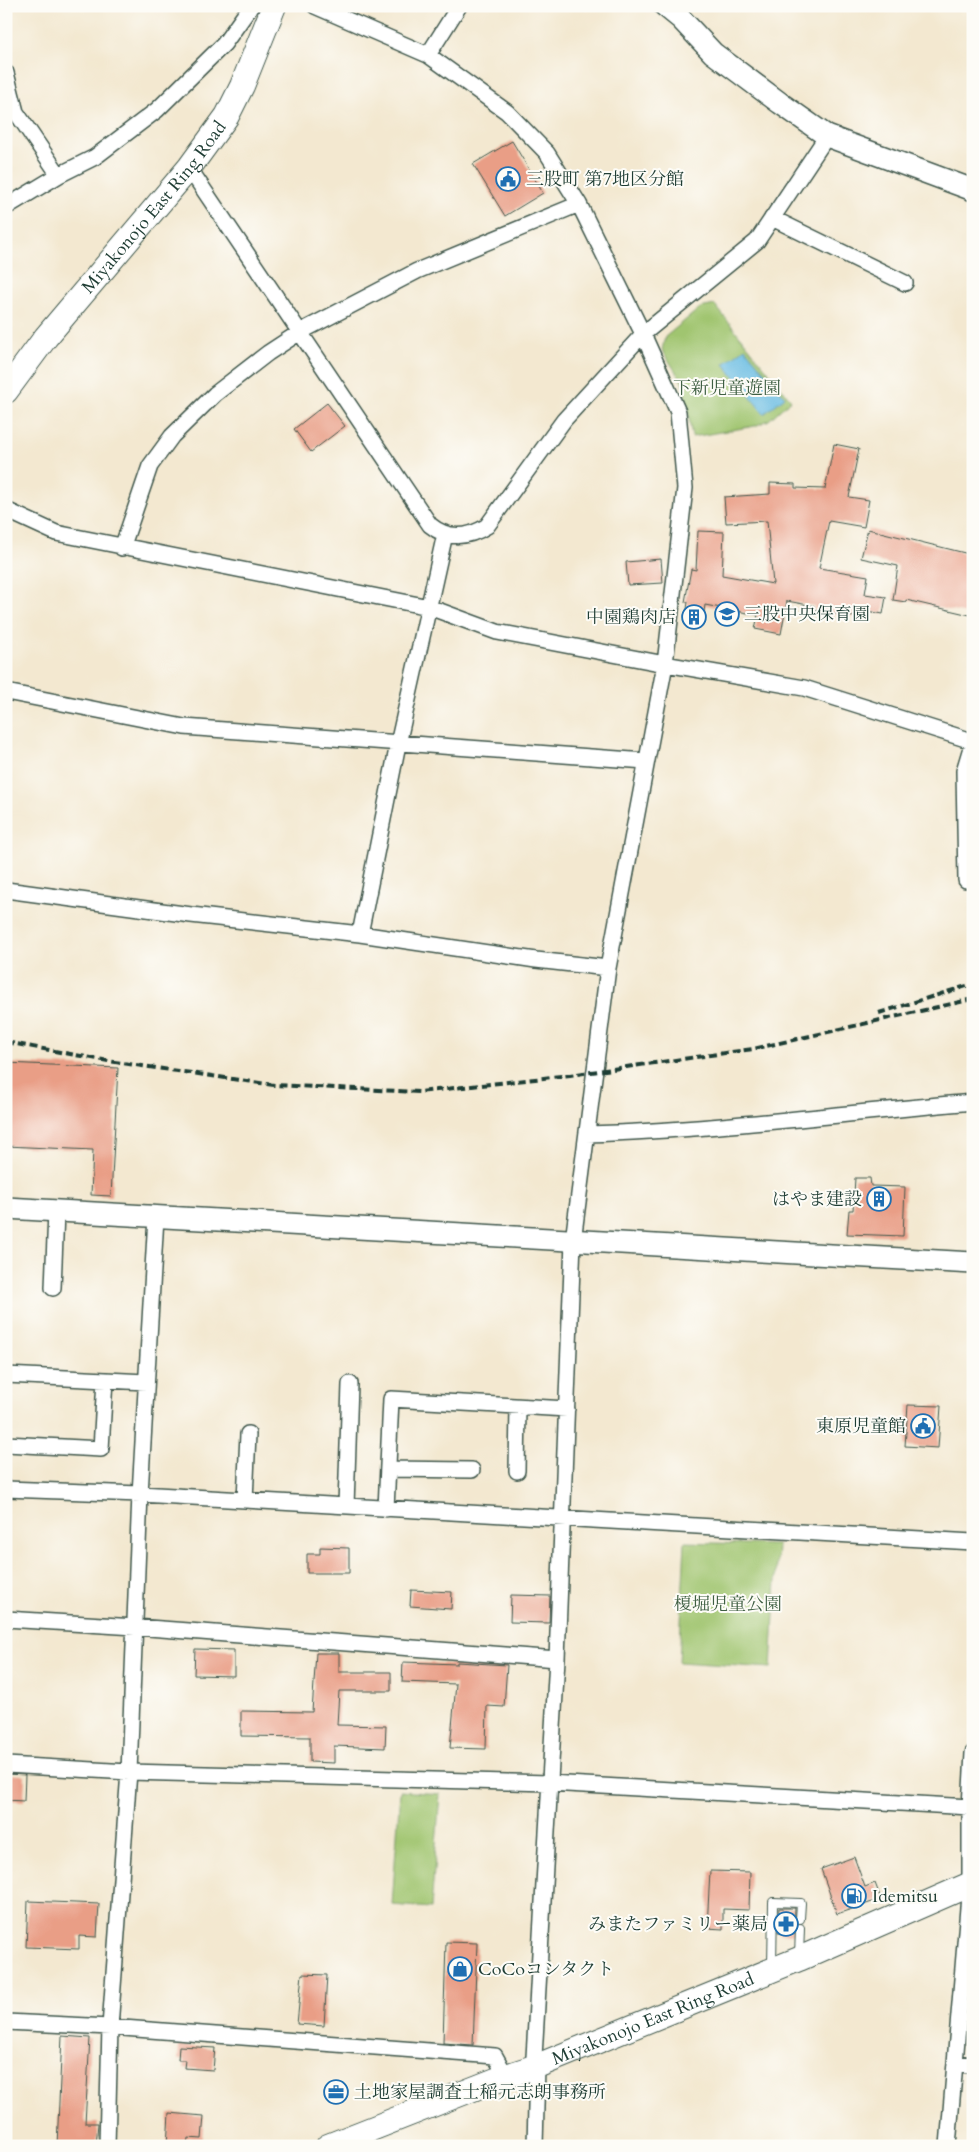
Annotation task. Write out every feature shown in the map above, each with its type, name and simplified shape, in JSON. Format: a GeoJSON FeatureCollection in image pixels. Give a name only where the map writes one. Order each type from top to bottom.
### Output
{"type":"FeatureCollection","features":[{"type":"Feature","properties":{"kind":"main road","name":"Miyakonojo East Ring Road"},"geometry":{"type":"LineString","coordinates":[[6,391],[46,337],[189,168],[231,109],[274,6]]}},
{"type":"Feature","properties":{"kind":"main road","name":"Miyakonojo East Ring Road"},"geometry":{"type":"LineString","coordinates":[[328,2146],[506,2076],[537,2066],[799,1959],[972,1883]]}},
{"type":"Feature","properties":{"kind":"street"},"geometry":{"type":"LineString","coordinates":[[6,207],[59,175],[95,157],[157,110],[224,44],[250,6]]}},
{"type":"Feature","properties":{"kind":"street"},"geometry":{"type":"LineString","coordinates":[[314,6],[428,55],[507,112],[547,152],[580,204],[643,334],[678,412],[685,488],[665,664],[608,968],[573,1241],[557,1659],[549,1783],[544,1910],[534,2057],[537,2066],[535,2146]]}},
{"type":"Feature","properties":{"kind":"street"},"geometry":{"type":"LineString","coordinates":[[428,55],[459,6]]}},
{"type":"Feature","properties":{"kind":"street"},"geometry":{"type":"LineString","coordinates":[[678,10],[713,53],[780,104],[827,136],[973,190]]}},
{"type":"Feature","properties":{"kind":"street"},"geometry":{"type":"LineString","coordinates":[[6,74],[16,112],[59,175]]}},
{"type":"Feature","properties":{"kind":"street"},"geometry":{"type":"LineString","coordinates":[[189,168],[430,525],[438,532],[464,536],[477,532],[487,526],[564,420],[643,334],[757,241],[827,136]]}},
{"type":"Feature","properties":{"kind":"street"},"geometry":{"type":"LineString","coordinates":[[122,548],[150,466],[172,436],[216,394],[268,353],[300,332],[417,271],[580,204]]}},
{"type":"Feature","properties":{"kind":"street"},"geometry":{"type":"LineString","coordinates":[[772,218],[905,283]]}},
{"type":"Feature","properties":{"kind":"street"},"geometry":{"type":"LineString","coordinates":[[6,510],[56,533],[122,548],[429,607],[497,632],[804,688],[973,740],[964,771],[966,880]]}},
{"type":"Feature","properties":{"kind":"street"},"geometry":{"type":"LineString","coordinates":[[360,934],[398,744],[446,534]]}},
{"type":"Feature","properties":{"kind":"street"},"geometry":{"type":"LineString","coordinates":[[6,692],[184,727],[646,761]]}},
{"type":"Feature","properties":{"kind":"street"},"geometry":{"type":"LineString","coordinates":[[6,890],[191,915],[360,934],[536,960],[608,968]]}},
{"type":"Feature","properties":{"kind":"street"},"geometry":{"type":"LineString","coordinates":[[587,1134],[660,1132],[973,1102]]}},
{"type":"Feature","properties":{"kind":"street"},"geometry":{"type":"LineString","coordinates":[[6,1208],[973,1263]]}},
{"type":"Feature","properties":{"kind":"street"},"geometry":{"type":"LineString","coordinates":[[53,1288],[56,1212]]}},
{"type":"Feature","properties":{"kind":"street"},"geometry":{"type":"LineString","coordinates":[[108,2146],[110,2027],[129,1772],[140,1494],[156,1217]]}},
{"type":"Feature","properties":{"kind":"street"},"geometry":{"type":"LineString","coordinates":[[6,1375],[146,1382]]}},
{"type":"Feature","properties":{"kind":"street"},"geometry":{"type":"LineString","coordinates":[[6,1444],[101,1450],[105,1380]]}},
{"type":"Feature","properties":{"kind":"street"},"geometry":{"type":"LineString","coordinates":[[346,1506],[350,1384]]}},
{"type":"Feature","properties":{"kind":"street"},"geometry":{"type":"LineString","coordinates":[[386,1508],[391,1399],[567,1409]]}},
{"type":"Feature","properties":{"kind":"street"},"geometry":{"type":"LineString","coordinates":[[517,1471],[518,1407]]}},
{"type":"Feature","properties":{"kind":"street"},"geometry":{"type":"LineString","coordinates":[[246,1500],[248,1434]]}},
{"type":"Feature","properties":{"kind":"street"},"geometry":{"type":"LineString","coordinates":[[388,1469],[472,1470]]}},
{"type":"Feature","properties":{"kind":"street"},"geometry":{"type":"LineString","coordinates":[[6,1489],[140,1494],[973,1542]]}},
{"type":"Feature","properties":{"kind":"street"},"geometry":{"type":"LineString","coordinates":[[6,1619],[557,1659]]}},
{"type":"Feature","properties":{"kind":"street"},"geometry":{"type":"LineString","coordinates":[[948,2146],[955,2063],[969,1964],[972,1883],[970,1807],[973,1753]]}},
{"type":"Feature","properties":{"kind":"street"},"geometry":{"type":"LineString","coordinates":[[6,1765],[129,1772],[549,1783],[970,1807]]}},
{"type":"Feature","properties":{"kind":"street"},"geometry":{"type":"LineString","coordinates":[[6,2022],[110,2027],[495,2056],[506,2076]]}},
{"type":"Feature","properties":{"kind":"street"},"geometry":{"type":"LineString","coordinates":[[955,2063],[973,2065]]}},
{"type":"Feature","properties":{"kind":"lane"},"geometry":{"type":"LineString","coordinates":[[772,1969],[773,1902],[801,1903],[800,1919]]}},
{"type":"Feature","properties":{"kind":"lane"},"geometry":{"type":"LineString","coordinates":[[799,1959],[800,1928]]}},
{"type":"Feature","properties":{"kind":"green space","name":"下新児童遊園"},"geometry":{"type":"Polygon","coordinates":[[[715,305],[791,400],[769,420],[755,426],[692,437],[683,383],[662,350],[665,337],[700,308],[715,305]]]}},
{"type":"Feature","properties":{"kind":"green space","name":"榎堀児童公園"},"geometry":{"type":"Polygon","coordinates":[[[685,1542],[778,1545],[771,1668],[679,1662],[685,1542]]]}},
{"type":"Feature","properties":{"kind":"green space"},"geometry":{"type":"Polygon","coordinates":[[[400,1791],[440,1794],[431,1908],[392,1905],[400,1791]]]}},
{"type":"Feature","properties":{"kind":"water"},"geometry":{"type":"Polygon","coordinates":[[[745,348],[785,397],[764,414],[724,364],[745,348]]]}},
{"type":"Feature","properties":{"kind":"building","name":"三股町 第7地区分館"},"geometry":{"type":"Polygon","coordinates":[[[512,141],[543,193],[505,216],[473,164],[512,141]]]}},
{"type":"Feature","properties":{"kind":"building"},"geometry":{"type":"Polygon","coordinates":[[[327,403],[345,426],[311,452],[294,429],[327,403]]]}},
{"type":"Feature","properties":{"kind":"building"},"geometry":{"type":"Polygon","coordinates":[[[834,444],[859,449],[849,497],[869,500],[864,527],[829,521],[819,568],[868,576],[865,594],[886,597],[883,614],[862,610],[860,618],[814,610],[814,606],[787,601],[781,634],[755,629],[758,615],[705,605],[702,626],[685,624],[688,602],[685,602],[691,569],[696,570],[698,531],[724,532],[722,575],[773,584],[767,521],[726,523],[724,497],[770,494],[770,483],[795,484],[795,488],[825,489],[834,444]]]}},
{"type":"Feature","properties":{"kind":"building"},"geometry":{"type":"Polygon","coordinates":[[[868,529],[973,555],[973,605],[970,615],[906,600],[906,602],[893,600],[898,566],[861,558],[868,529]]]}},
{"type":"Feature","properties":{"kind":"building"},"geometry":{"type":"Polygon","coordinates":[[[661,559],[663,583],[628,585],[626,562],[661,559]]]}},
{"type":"Feature","properties":{"kind":"building"},"geometry":{"type":"Polygon","coordinates":[[[6,1063],[118,1068],[111,1196],[91,1195],[93,1150],[6,1146],[6,1063]]]}},
{"type":"Feature","properties":{"kind":"building","name":"はやま建設"},"geometry":{"type":"Polygon","coordinates":[[[855,1178],[870,1178],[871,1186],[905,1187],[903,1236],[847,1234],[849,1210],[853,1210],[855,1178]]]}},
{"type":"Feature","properties":{"kind":"building","name":"東原児童館"},"geometry":{"type":"Polygon","coordinates":[[[908,1405],[941,1406],[938,1448],[905,1446],[908,1405]]]}},
{"type":"Feature","properties":{"kind":"building"},"geometry":{"type":"Polygon","coordinates":[[[320,1547],[349,1548],[349,1573],[307,1573],[307,1554],[320,1554],[320,1547]]]}},
{"type":"Feature","properties":{"kind":"building"},"geometry":{"type":"Polygon","coordinates":[[[411,1590],[452,1592],[451,1609],[410,1606],[411,1590]]]}},
{"type":"Feature","properties":{"kind":"building"},"geometry":{"type":"Polygon","coordinates":[[[511,1595],[550,1596],[549,1623],[510,1622],[511,1595]]]}},
{"type":"Feature","properties":{"kind":"building"},"geometry":{"type":"Polygon","coordinates":[[[195,1649],[234,1650],[234,1676],[194,1675],[195,1649]]]}},
{"type":"Feature","properties":{"kind":"building"},"geometry":{"type":"Polygon","coordinates":[[[316,1653],[339,1653],[339,1672],[391,1672],[391,1691],[339,1691],[337,1725],[386,1726],[385,1748],[334,1746],[334,1763],[310,1762],[310,1737],[241,1736],[241,1711],[312,1712],[316,1653]]]}},
{"type":"Feature","properties":{"kind":"building"},"geometry":{"type":"Polygon","coordinates":[[[403,1662],[457,1664],[457,1662],[507,1665],[504,1707],[487,1706],[486,1749],[450,1748],[456,1684],[402,1682],[403,1662]]]}},
{"type":"Feature","properties":{"kind":"building"},"geometry":{"type":"Polygon","coordinates":[[[6,1774],[25,1775],[24,1801],[6,1800],[6,1774]]]}},
{"type":"Feature","properties":{"kind":"building"},"geometry":{"type":"Polygon","coordinates":[[[854,1857],[865,1887],[875,1883],[881,1899],[837,1914],[821,1869],[854,1857]]]}},
{"type":"Feature","properties":{"kind":"building"},"geometry":{"type":"Polygon","coordinates":[[[710,1871],[750,1872],[749,1910],[723,1909],[723,1929],[707,1928],[710,1871]]]}},
{"type":"Feature","properties":{"kind":"building"},"geometry":{"type":"Polygon","coordinates":[[[28,1901],[99,1904],[97,1937],[79,1936],[79,1949],[26,1947],[28,1901]]]}},
{"type":"Feature","properties":{"kind":"building","name":"みまたファミリー薬局"},"geometry":{"type":"Polygon","coordinates":[[[779,1908],[795,1908],[794,1934],[778,1933],[779,1908]]]}},
{"type":"Feature","properties":{"kind":"building"},"geometry":{"type":"Polygon","coordinates":[[[446,1942],[477,1943],[473,2045],[443,2043],[446,1942]]]}},
{"type":"Feature","properties":{"kind":"building"},"geometry":{"type":"Polygon","coordinates":[[[302,1974],[327,1975],[324,2026],[297,2024],[302,1974]]]}},
{"type":"Feature","properties":{"kind":"building"},"geometry":{"type":"Polygon","coordinates":[[[62,2036],[90,2038],[85,2123],[98,2123],[96,2146],[57,2146],[62,2036]]]}},
{"type":"Feature","properties":{"kind":"building"},"geometry":{"type":"Polygon","coordinates":[[[179,2046],[215,2048],[213,2070],[184,2068],[185,2060],[178,2060],[179,2046]]]}},
{"type":"Feature","properties":{"kind":"building"},"geometry":{"type":"Polygon","coordinates":[[[169,2113],[204,2116],[202,2139],[188,2138],[187,2146],[167,2146],[169,2113]]]}},
{"type":"Feature","properties":{"kind":"railway"},"geometry":{"type":"LineString","coordinates":[[879,1013],[973,984]]}},
{"type":"Feature","properties":{"kind":"railway"},"geometry":{"type":"LineString","coordinates":[[6,1042],[108,1061],[274,1085],[419,1092],[570,1075],[753,1049],[973,999]]}},
{"type":"Feature","properties":{"kind":"place","name":"三股町 第7地区分館"},"geometry":{"type":"Point","coordinates":[508,179]}},
{"type":"Feature","properties":{"kind":"place","name":"三股中央保育園"},"geometry":{"type":"Point","coordinates":[727,614]}},
{"type":"Feature","properties":{"kind":"place","name":"中園鶏肉店"},"geometry":{"type":"Point","coordinates":[694,617]}},
{"type":"Feature","properties":{"kind":"place","name":"はやま建設"},"geometry":{"type":"Point","coordinates":[879,1199]}},
{"type":"Feature","properties":{"kind":"place","name":"東原児童館"},"geometry":{"type":"Point","coordinates":[923,1426]}},
{"type":"Feature","properties":{"kind":"place","name":"Idemitsu"},"geometry":{"type":"Point","coordinates":[854,1896]}},
{"type":"Feature","properties":{"kind":"place","name":"みまたファミリー薬局"},"geometry":{"type":"Point","coordinates":[786,1924]}},
{"type":"Feature","properties":{"kind":"place","name":"CoCoコンタクト"},"geometry":{"type":"Point","coordinates":[460,1969]}},
{"type":"Feature","properties":{"kind":"place","name":"土地家屋調査士稲元志朗事務所"},"geometry":{"type":"Point","coordinates":[336,2092]}}]}
